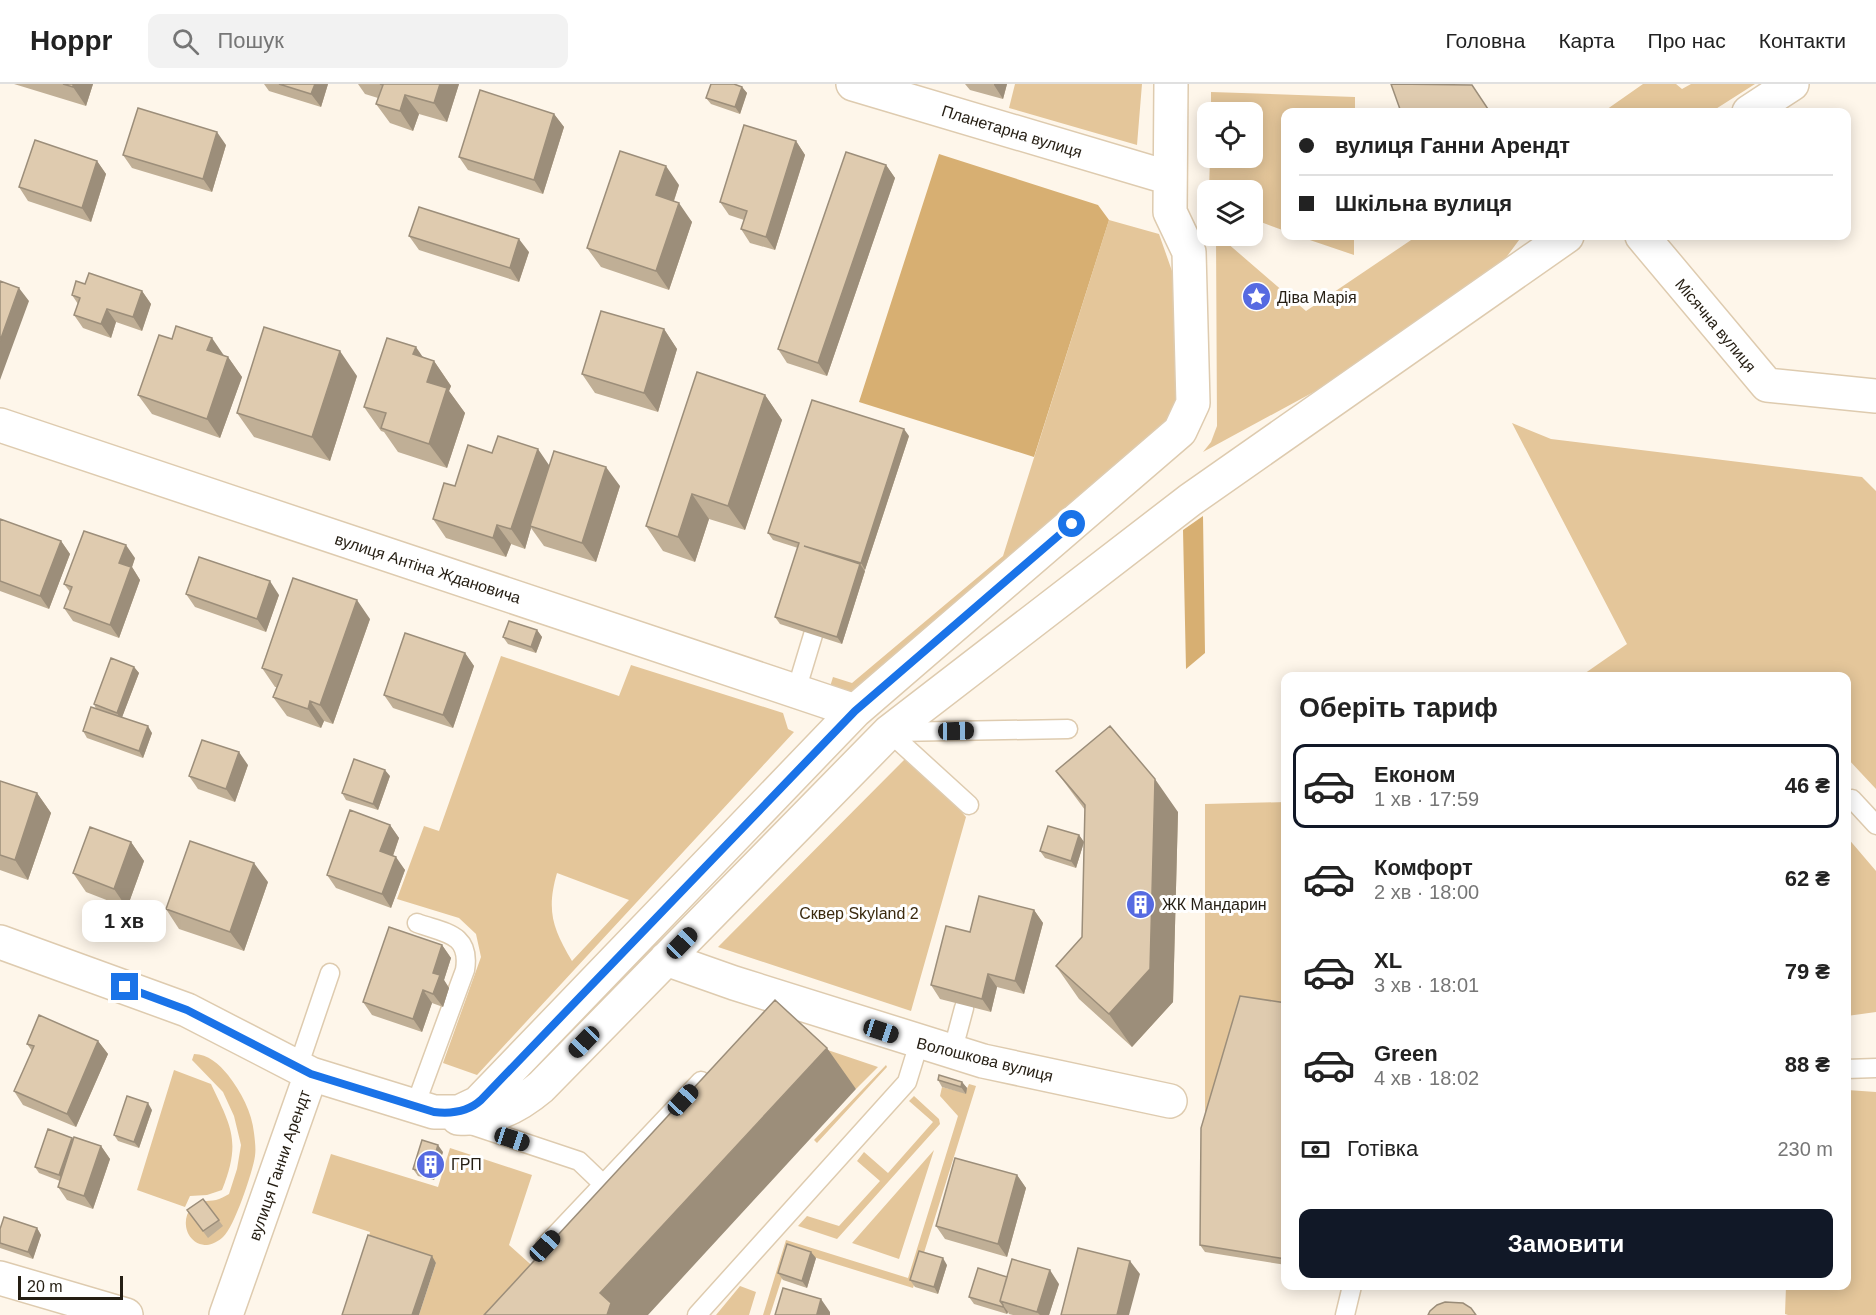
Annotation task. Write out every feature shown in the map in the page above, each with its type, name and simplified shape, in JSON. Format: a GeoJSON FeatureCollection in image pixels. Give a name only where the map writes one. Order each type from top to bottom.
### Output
{"type":"FeatureCollection","features":[{"type":"Feature","properties":{"kind":"street","name":"Планетарна вулиця"},"geometry":{"type":"LineString","coordinates":[[853,84],[1170,178]]}},
{"type":"Feature","properties":{"kind":"street","name":"вулиця Ганни Арендт"},"geometry":{"type":"LineString","coordinates":[[226,1315],[304,1070],[419,1108],[449,1113],[478,1103],[855,711],[1180,431],[1193,403],[1189,252],[1170,212],[1171,84]]}},
{"type":"Feature","properties":{"kind":"street"},"geometry":{"type":"LineString","coordinates":[[1755,108],[1792,84]]}},
{"type":"Feature","properties":{"kind":"street"},"geometry":{"type":"LineString","coordinates":[[419,1108],[455,1118],[477,1118],[502,1112],[528,1098],[889,732],[1190,500],[1561,240]]}},
{"type":"Feature","properties":{"kind":"street","name":"Місячна вулиця"},"geometry":{"type":"LineString","coordinates":[[1645,240],[1767,385],[1876,396]]}},
{"type":"Feature","properties":{"kind":"street","name":"вулиця Антіна Ждановича"},"geometry":{"type":"LineString","coordinates":[[0,425],[855,711]]}},
{"type":"Feature","properties":{"kind":"street"},"geometry":{"type":"LineString","coordinates":[[0,942],[187,1010],[304,1070]]}},
{"type":"Feature","properties":{"kind":"street","name":"Волошкова вулиця"},"geometry":{"type":"LineString","coordinates":[[666,960],[983,1062],[1170,1101]]}},
{"type":"Feature","properties":{"kind":"street"},"geometry":{"type":"LineString","coordinates":[[0,1278],[94,1310],[126,1315]]}},
{"type":"Feature","properties":{"kind":"lane"},"geometry":{"type":"LineString","coordinates":[[796,691],[823,605]]}},
{"type":"Feature","properties":{"kind":"lane"},"geometry":{"type":"LineString","coordinates":[[889,732],[1068,729]]}},
{"type":"Feature","properties":{"kind":"lane"},"geometry":{"type":"LineString","coordinates":[[889,732],[969,805]]}},
{"type":"Feature","properties":{"kind":"lane"},"geometry":{"type":"LineString","coordinates":[[1852,799],[1876,825]]}},
{"type":"Feature","properties":{"kind":"lane"},"geometry":{"type":"LineString","coordinates":[[417,923],[455,936],[465,948],[466,959],[465,970],[419,1108],[579,1161],[603,1185]]}},
{"type":"Feature","properties":{"kind":"lane"},"geometry":{"type":"LineString","coordinates":[[304,1070],[330,974]]}},
{"type":"Feature","properties":{"kind":"lane"},"geometry":{"type":"LineString","coordinates":[[952,1053],[964,1008]]}},
{"type":"Feature","properties":{"kind":"lane"},"geometry":{"type":"LineString","coordinates":[[697,1315],[907,1082],[919,1043]]}},
{"type":"Feature","properties":{"kind":"lane"},"geometry":{"type":"LineString","coordinates":[[545,1246],[715,1066]]}},
{"type":"Feature","properties":{"kind":"lane"},"geometry":{"type":"LineString","coordinates":[[1851,1069],[1876,1068]]}},
{"type":"Feature","properties":{"kind":"lane"},"geometry":{"type":"LineString","coordinates":[[1345,1315],[1351,1290]]}},
{"type":"Feature","properties":{"kind":"green space"},"geometry":{"type":"Polygon","coordinates":[[[1015,84],[1142,84],[1137,145],[1009,108],[1015,84]]]}},
{"type":"Feature","properties":{"kind":"green space"},"geometry":{"type":"Polygon","coordinates":[[[1643,84],[1676,84],[1682,89],[1691,84],[1755,84],[1717,108],[1609,108],[1643,84]]]}},
{"type":"Feature","properties":{"kind":"green space"},"geometry":{"type":"Polygon","coordinates":[[[1211,92],[1355,97],[1355,108],[1281,108],[1281,230],[1263,223],[1263,180],[1209,180],[1210,168],[1263,168],[1263,102],[1211,102],[1211,92]]]}},
{"type":"Feature","properties":{"kind":"green space"},"geometry":{"type":"Polygon","coordinates":[[[1109,220],[1159,234],[1172,271],[1178,409],[1167,424],[855,702],[828,693],[833,677],[852,683],[1003,556],[1109,220]]]}},
{"type":"Feature","properties":{"kind":"green space"},"geometry":{"type":"Polygon","coordinates":[[[1310,240],[1354,240],[1354,255],[1310,240]]]}},
{"type":"Feature","properties":{"kind":"green space"},"geometry":{"type":"Polygon","coordinates":[[[1411,240],[1519,240],[1494,274],[1345,375],[1203,452],[1211,442],[1217,426],[1216,246],[1231,246],[1306,311],[1411,240]]]}},
{"type":"Feature","properties":{"kind":"green space"},"geometry":{"type":"Polygon","coordinates":[[[1512,423],[1551,439],[1862,477],[1876,491],[1876,789],[1851,762],[1851,672],[1587,672],[1627,644],[1512,423]]]}},
{"type":"Feature","properties":{"kind":"green space"},"geometry":{"type":"Polygon","coordinates":[[[501,656],[619,696],[631,665],[783,713],[788,729],[794,732],[477,1075],[443,1063],[481,957],[476,934],[459,918],[397,899],[424,826],[439,831],[501,656]],[[557,873],[552,898],[553,919],[560,939],[572,961],[629,900],[557,873]]]}},
{"type":"Feature","properties":{"kind":"green space","name":"Сквер Skyland 2"},"geometry":{"type":"Polygon","coordinates":[[[905,759],[953,802],[966,817],[911,1011],[718,947],[905,759]]]}},
{"type":"Feature","properties":{"kind":"green space"},"geometry":{"type":"Polygon","coordinates":[[[1281,802],[1281,1015],[1205,1135],[1205,804],[1281,802]]]}},
{"type":"Feature","properties":{"kind":"green space"},"geometry":{"type":"Polygon","coordinates":[[[1851,842],[1876,871],[1876,1012],[1851,1015],[1851,842]]]}},
{"type":"Feature","properties":{"kind":"green space"},"geometry":{"type":"Polygon","coordinates":[[[804,1042],[878,1067],[856,1089],[804,1042]]]}},
{"type":"Feature","properties":{"kind":"green space"},"geometry":{"type":"Polygon","coordinates":[[[194,1054],[213,1060],[233,1082],[248,1110],[253,1125],[255,1145],[251,1174],[232,1223],[221,1238],[207,1245],[200,1244],[190,1237],[186,1225],[188,1213],[197,1203],[216,1200],[229,1194],[237,1169],[241,1145],[234,1116],[223,1092],[192,1060],[194,1054]]]}},
{"type":"Feature","properties":{"kind":"green space"},"geometry":{"type":"Polygon","coordinates":[[[886,1065],[887,1067],[817,1143],[814,1140],[886,1065]]]}},
{"type":"Feature","properties":{"kind":"green space"},"geometry":{"type":"Polygon","coordinates":[[[174,1070],[211,1084],[229,1124],[232,1147],[228,1173],[222,1190],[207,1195],[190,1196],[185,1207],[137,1190],[174,1070]]]}},
{"type":"Feature","properties":{"kind":"green space"},"geometry":{"type":"Polygon","coordinates":[[[969,1084],[976,1086],[913,1288],[791,1250],[770,1315],[763,1315],[786,1240],[908,1278],[958,1116],[940,1096],[942,1087],[965,1093],[969,1084]]]}},
{"type":"Feature","properties":{"kind":"green space"},"geometry":{"type":"Polygon","coordinates":[[[1851,1090],[1876,1092],[1876,1315],[1785,1314],[1786,1290],[1851,1290],[1851,1090]]]}},
{"type":"Feature","properties":{"kind":"green space"},"geometry":{"type":"Polygon","coordinates":[[[914,1096],[939,1119],[940,1124],[837,1239],[798,1226],[807,1216],[839,1226],[880,1181],[857,1161],[864,1152],[888,1173],[933,1122],[909,1101],[914,1096]]]}},
{"type":"Feature","properties":{"kind":"green space"},"geometry":{"type":"Polygon","coordinates":[[[450,1148],[532,1175],[509,1245],[547,1279],[525,1315],[419,1315],[436,1263],[368,1240],[370,1232],[312,1213],[331,1154],[438,1187],[450,1148]]]}},
{"type":"Feature","properties":{"kind":"green space"},"geometry":{"type":"Polygon","coordinates":[[[934,1150],[899,1259],[852,1243],[934,1150]]]}},
{"type":"Feature","properties":{"kind":"green space"},"geometry":{"type":"Polygon","coordinates":[[[740,1286],[756,1292],[749,1315],[716,1315],[740,1286]]]}},
{"type":"Feature","properties":{"kind":"shaded area"},"geometry":{"type":"Polygon","coordinates":[[[939,154],[1098,205],[1109,220],[1034,457],[859,402],[939,154]]]}},
{"type":"Feature","properties":{"kind":"shaded area"},"geometry":{"type":"Polygon","coordinates":[[[1203,516],[1205,653],[1186,669],[1183,530],[1203,516]]]}},
{"type":"Feature","properties":{"kind":"building"},"geometry":{"type":"Polygon","coordinates":[[[279,84],[315,84],[311,94],[279,84]]]}},
{"type":"Feature","properties":{"kind":"building"},"geometry":{"type":"Polygon","coordinates":[[[380,84],[440,84],[434,103],[405,95],[400,111],[376,104],[383,85],[380,84]]]}},
{"type":"Feature","properties":{"kind":"building"},"geometry":{"type":"Polygon","coordinates":[[[711,84],[734,84],[742,87],[735,107],[706,98],[711,84]]]}},
{"type":"Feature","properties":{"kind":"building"},"geometry":{"type":"Polygon","coordinates":[[[1391,84],[1472,85],[1487,108],[1400,108],[1391,84]]]}},
{"type":"Feature","properties":{"kind":"building"},"geometry":{"type":"Polygon","coordinates":[[[480,90],[554,114],[534,180],[459,157],[480,90]]]}},
{"type":"Feature","properties":{"kind":"building"},"geometry":{"type":"Polygon","coordinates":[[[138,108],[217,132],[203,179],[123,155],[138,108]]]}},
{"type":"Feature","properties":{"kind":"building"},"geometry":{"type":"Polygon","coordinates":[[[744,125],[796,141],[766,237],[741,229],[747,211],[720,202],[744,125]]]}},
{"type":"Feature","properties":{"kind":"building"},"geometry":{"type":"Polygon","coordinates":[[[35,140],[97,161],[82,208],[19,187],[35,140]]]}},
{"type":"Feature","properties":{"kind":"building"},"geometry":{"type":"Polygon","coordinates":[[[620,151],[666,166],[656,195],[679,203],[656,271],[587,248],[620,151]]]}},
{"type":"Feature","properties":{"kind":"building"},"geometry":{"type":"Polygon","coordinates":[[[846,152],[886,165],[818,363],[778,349],[846,152]]]}},
{"type":"Feature","properties":{"kind":"building"},"geometry":{"type":"Polygon","coordinates":[[[419,207],[519,239],[510,268],[409,236],[419,207]]]}},
{"type":"Feature","properties":{"kind":"building"},"geometry":{"type":"Polygon","coordinates":[[[89,273],[142,291],[133,317],[107,309],[101,324],[74,315],[80,298],[72,295],[76,281],[85,284],[89,273]]]}},
{"type":"Feature","properties":{"kind":"building"},"geometry":{"type":"Polygon","coordinates":[[[0,281],[19,288],[0,341],[0,281]]]}},
{"type":"Feature","properties":{"kind":"building"},"geometry":{"type":"Polygon","coordinates":[[[601,311],[664,329],[644,393],[582,374],[601,311]]]}},
{"type":"Feature","properties":{"kind":"building"},"geometry":{"type":"Polygon","coordinates":[[[176,326],[212,338],[207,350],[228,357],[207,419],[138,395],[159,335],[172,339],[176,326]]]}},
{"type":"Feature","properties":{"kind":"building"},"geometry":{"type":"Polygon","coordinates":[[[264,327],[340,351],[312,437],[237,413],[264,327]]]}},
{"type":"Feature","properties":{"kind":"building"},"geometry":{"type":"Polygon","coordinates":[[[387,338],[416,347],[413,354],[434,361],[427,382],[447,388],[429,444],[381,428],[386,413],[364,407],[387,338]]]}},
{"type":"Feature","properties":{"kind":"building"},"geometry":{"type":"Polygon","coordinates":[[[697,372],[765,395],[728,506],[692,494],[678,537],[646,526],[697,372]]]}},
{"type":"Feature","properties":{"kind":"building"},"geometry":{"type":"Polygon","coordinates":[[[812,400],[904,429],[861,563],[804,546],[860,564],[837,637],[775,617],[799,543],[768,533],[812,400]]]}},
{"type":"Feature","properties":{"kind":"building"},"geometry":{"type":"Polygon","coordinates":[[[498,436],[538,449],[511,529],[497,525],[493,538],[433,519],[444,483],[455,486],[468,445],[492,453],[498,436]]]}},
{"type":"Feature","properties":{"kind":"building"},"geometry":{"type":"Polygon","coordinates":[[[554,451],[606,467],[582,543],[530,526],[554,451]]]}},
{"type":"Feature","properties":{"kind":"building"},"geometry":{"type":"Polygon","coordinates":[[[0,519],[61,541],[40,596],[0,581],[0,519]]]}},
{"type":"Feature","properties":{"kind":"building"},"geometry":{"type":"Polygon","coordinates":[[[84,531],[126,545],[119,563],[131,567],[110,625],[64,608],[72,587],[64,584],[84,531]]]}},
{"type":"Feature","properties":{"kind":"building"},"geometry":{"type":"Polygon","coordinates":[[[199,557],[270,581],[257,619],[186,594],[199,557]]]}},
{"type":"Feature","properties":{"kind":"building"},"geometry":{"type":"Polygon","coordinates":[[[293,578],[357,600],[320,705],[310,701],[308,709],[273,697],[282,675],[262,668],[293,578]]]}},
{"type":"Feature","properties":{"kind":"building"},"geometry":{"type":"Polygon","coordinates":[[[509,621],[537,630],[531,647],[503,637],[509,621]]]}},
{"type":"Feature","properties":{"kind":"building"},"geometry":{"type":"Polygon","coordinates":[[[405,633],[465,653],[443,715],[384,695],[405,633]]]}},
{"type":"Feature","properties":{"kind":"building"},"geometry":{"type":"Polygon","coordinates":[[[111,658],[134,667],[117,713],[94,704],[111,658]]]}},
{"type":"Feature","properties":{"kind":"building"},"geometry":{"type":"Polygon","coordinates":[[[91,707],[148,726],[139,751],[83,731],[91,707]]]}},
{"type":"Feature","properties":{"kind":"building","name":"ЖК Мандарин"},"geometry":{"type":"Polygon","coordinates":[[[1110,726],[1155,779],[1150,969],[1109,1014],[1056,966],[1082,937],[1085,805],[1056,771],[1110,726]]]}},
{"type":"Feature","properties":{"kind":"building"},"geometry":{"type":"Polygon","coordinates":[[[202,740],[239,752],[226,789],[189,776],[202,740]]]}},
{"type":"Feature","properties":{"kind":"building"},"geometry":{"type":"Polygon","coordinates":[[[354,759],[385,770],[373,804],[342,793],[354,759]]]}},
{"type":"Feature","properties":{"kind":"building"},"geometry":{"type":"Polygon","coordinates":[[[0,781],[37,793],[15,860],[0,855],[0,781]]]}},
{"type":"Feature","properties":{"kind":"building"},"geometry":{"type":"Polygon","coordinates":[[[350,810],[390,825],[380,851],[396,857],[382,894],[327,875],[350,810]]]}},
{"type":"Feature","properties":{"kind":"building"},"geometry":{"type":"Polygon","coordinates":[[[1048,826],[1079,835],[1071,861],[1040,851],[1048,826]]]}},
{"type":"Feature","properties":{"kind":"building"},"geometry":{"type":"Polygon","coordinates":[[[90,827],[131,842],[114,889],[73,873],[90,827]]]}},
{"type":"Feature","properties":{"kind":"building"},"geometry":{"type":"Polygon","coordinates":[[[190,841],[254,863],[230,932],[166,909],[190,841]]]}},
{"type":"Feature","properties":{"kind":"building"},"geometry":{"type":"Polygon","coordinates":[[[979,896],[1034,910],[1015,981],[988,974],[982,999],[931,985],[946,926],[970,932],[979,896]]]}},
{"type":"Feature","properties":{"kind":"building"},"geometry":{"type":"Polygon","coordinates":[[[389,927],[442,945],[433,973],[440,975],[433,994],[423,990],[413,1019],[363,1002],[389,927]]]}},
{"type":"Feature","properties":{"kind":"building"},"geometry":{"type":"Polygon","coordinates":[[[1240,996],[1281,1002],[1281,1258],[1200,1245],[1201,1128],[1240,996]]]}},
{"type":"Feature","properties":{"kind":"building"},"geometry":{"type":"Polygon","coordinates":[[[775,1000],[827,1048],[600,1293],[611,1303],[607,1315],[484,1315],[775,1000]]]}},
{"type":"Feature","properties":{"kind":"building"},"geometry":{"type":"Polygon","coordinates":[[[39,1015],[98,1041],[67,1114],[14,1091],[34,1046],[27,1044],[39,1015]]]}},
{"type":"Feature","properties":{"kind":"building"},"geometry":{"type":"Polygon","coordinates":[[[939,1075],[962,1082],[961,1087],[938,1080],[939,1075]]]}},
{"type":"Feature","properties":{"kind":"building"},"geometry":{"type":"Polygon","coordinates":[[[127,1096],[148,1103],[134,1142],[114,1135],[127,1096]]]}},
{"type":"Feature","properties":{"kind":"building"},"geometry":{"type":"Polygon","coordinates":[[[48,1129],[72,1138],[59,1175],[35,1167],[48,1129]]]}},
{"type":"Feature","properties":{"kind":"building"},"geometry":{"type":"Polygon","coordinates":[[[74,1137],[101,1146],[84,1196],[58,1187],[74,1137]]]}},
{"type":"Feature","properties":{"kind":"building"},"geometry":{"type":"Polygon","coordinates":[[[422,1140],[438,1145],[429,1174],[413,1169],[422,1140]]]}},
{"type":"Feature","properties":{"kind":"building"},"geometry":{"type":"Polygon","coordinates":[[[955,1158],[1017,1175],[998,1244],[936,1226],[955,1158]]]}},
{"type":"Feature","properties":{"kind":"building"},"geometry":{"type":"Polygon","coordinates":[[[203,1199],[219,1220],[203,1231],[187,1210],[203,1199]]]}},
{"type":"Feature","properties":{"kind":"building"},"geometry":{"type":"Polygon","coordinates":[[[4,1217],[37,1228],[28,1252],[0,1243],[0,1229],[4,1217]]]}},
{"type":"Feature","properties":{"kind":"building"},"geometry":{"type":"Polygon","coordinates":[[[368,1235],[432,1256],[412,1315],[342,1315],[368,1235]]]}},
{"type":"Feature","properties":{"kind":"building"},"geometry":{"type":"Polygon","coordinates":[[[787,1244],[811,1252],[802,1281],[778,1273],[787,1244]]]}},
{"type":"Feature","properties":{"kind":"building"},"geometry":{"type":"Polygon","coordinates":[[[1078,1248],[1130,1261],[1117,1315],[1061,1315],[1078,1248]]]}},
{"type":"Feature","properties":{"kind":"building"},"geometry":{"type":"Polygon","coordinates":[[[919,1251],[943,1258],[934,1287],[910,1280],[919,1251]]]}},
{"type":"Feature","properties":{"kind":"building"},"geometry":{"type":"Polygon","coordinates":[[[1012,1259],[1050,1270],[1037,1312],[1000,1301],[1012,1259]]]}},
{"type":"Feature","properties":{"kind":"building"},"geometry":{"type":"Polygon","coordinates":[[[978,1268],[1007,1277],[1000,1301],[1003,1307],[969,1297],[978,1268]]]}},
{"type":"Feature","properties":{"kind":"building"},"geometry":{"type":"Polygon","coordinates":[[[783,1288],[821,1299],[817,1314],[822,1315],[775,1315],[783,1288]]]}},
{"type":"Feature","properties":{"kind":"building"},"geometry":{"type":"Polygon","coordinates":[[[1445,1302],[1463,1303],[1476,1315],[1428,1315],[1437,1305],[1445,1302]]]}},
{"type":"Feature","properties":{"kind":"place","name":"Діва Марія"},"geometry":{"type":"Point","coordinates":[1256,297]}},
{"type":"Feature","properties":{"kind":"place","name":"ЖК Мандарин"},"geometry":{"type":"Point","coordinates":[1141,904]}},
{"type":"Feature","properties":{"kind":"place","name":"ГРП"},"geometry":{"type":"Point","coordinates":[430,1164]}},
{"type":"Feature","properties":{"kind":"route"},"geometry":{"type":"LineString","coordinates":[[125,987],[187,1010],[311,1074],[434,1112],[459,1112],[471,1108],[855,711],[1072,524]]}}]}
